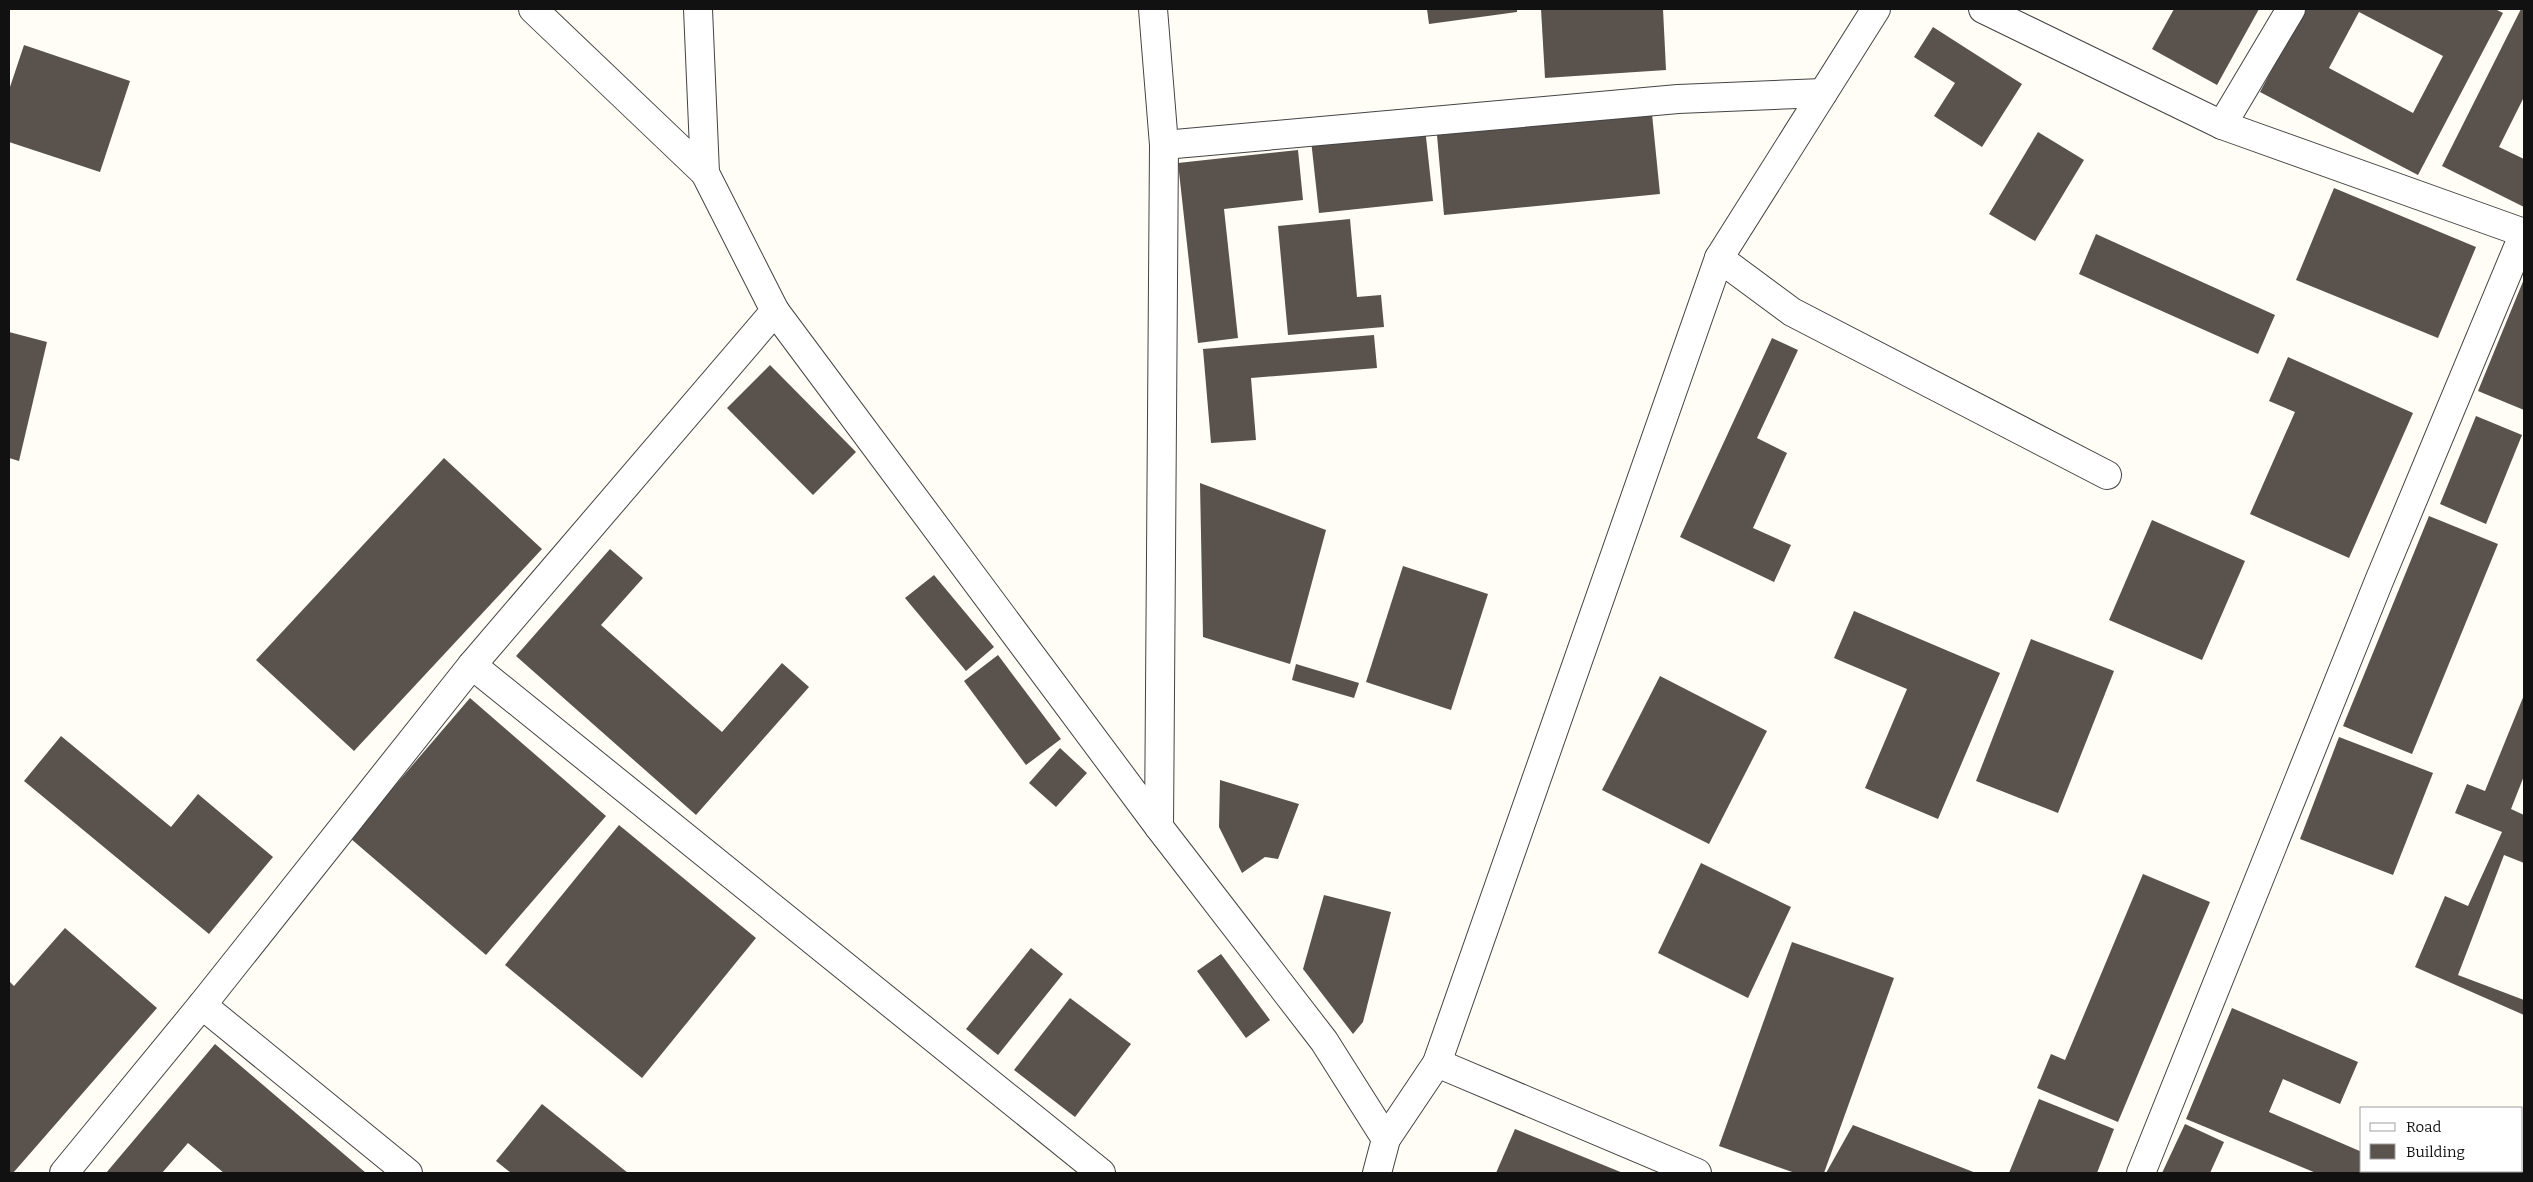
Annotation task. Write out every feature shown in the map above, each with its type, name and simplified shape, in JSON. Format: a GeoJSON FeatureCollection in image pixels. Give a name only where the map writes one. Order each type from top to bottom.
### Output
{"type":"FeatureCollection","features":[{"type":"Feature","properties":{"kind":"street"},"geometry":{"type":"LineString","coordinates":[[533,9],[705,173],[775,311],[1159,827],[1324,1041],[1386,1139]]}},
{"type":"Feature","properties":{"kind":"street"},"geometry":{"type":"LineString","coordinates":[[698,9],[705,173]]}},
{"type":"Feature","properties":{"kind":"street"},"geometry":{"type":"LineString","coordinates":[[1153,9],[1164,145],[1159,827]]}},
{"type":"Feature","properties":{"kind":"street"},"geometry":{"type":"LineString","coordinates":[[1377,1173],[1386,1139],[1436,1063],[1719,258],[1876,9]]}},
{"type":"Feature","properties":{"kind":"street"},"geometry":{"type":"LineString","coordinates":[[1983,9],[2222,125],[2524,233],[2379,581],[2140,1173]]}},
{"type":"Feature","properties":{"kind":"street"},"geometry":{"type":"LineString","coordinates":[[2222,125],[2291,9]]}},
{"type":"Feature","properties":{"kind":"street"},"geometry":{"type":"LineString","coordinates":[[1164,145],[1678,99],[1823,93]]}},
{"type":"Feature","properties":{"kind":"street"},"geometry":{"type":"LineString","coordinates":[[1719,258],[1792,312],[2107,475]]}},
{"type":"Feature","properties":{"kind":"street"},"geometry":{"type":"LineString","coordinates":[[64,1173],[202,1005],[472,665],[775,311]]}},
{"type":"Feature","properties":{"kind":"street"},"geometry":{"type":"LineString","coordinates":[[472,665],[1101,1173]]}},
{"type":"Feature","properties":{"kind":"street"},"geometry":{"type":"LineString","coordinates":[[202,1005],[408,1173]]}},
{"type":"Feature","properties":{"kind":"street"},"geometry":{"type":"LineString","coordinates":[[1436,1063],[1697,1173]]}},
{"type":"Feature","properties":{"kind":"building"},"geometry":{"type":"Polygon","coordinates":[[[1427,9],[1517,9],[1517,12],[1429,24],[1427,9]]]}},
{"type":"Feature","properties":{"kind":"building"},"geometry":{"type":"Polygon","coordinates":[[[1541,9],[1663,9],[1666,70],[1545,78],[1541,9]]]}},
{"type":"Feature","properties":{"kind":"building"},"geometry":{"type":"Polygon","coordinates":[[[2174,9],[2259,9],[2217,85],[2152,49],[2174,9]]]}},
{"type":"Feature","properties":{"kind":"building"},"geometry":{"type":"Polygon","coordinates":[[[2304,9],[2495,9],[2503,13],[2418,175],[2260,92],[2304,9]],[[2359,12],[2329,68],[2413,113],[2443,56],[2359,12]]]}},
{"type":"Feature","properties":{"kind":"building"},"geometry":{"type":"Polygon","coordinates":[[[2521,9],[2524,9],[2524,97],[2499,147],[2524,159],[2524,207],[2442,166],[2521,9]]]}},
{"type":"Feature","properties":{"kind":"building"},"geometry":{"type":"Polygon","coordinates":[[[1933,27],[2022,84],[1982,147],[1934,116],[1955,83],[1914,57],[1933,27]]]}},
{"type":"Feature","properties":{"kind":"building"},"geometry":{"type":"Polygon","coordinates":[[[24,45],[130,81],[100,172],[9,142],[9,90],[24,45]]]}},
{"type":"Feature","properties":{"kind":"building"},"geometry":{"type":"Polygon","coordinates":[[[1652,114],[1660,194],[1444,215],[1437,135],[1652,114]]]}},
{"type":"Feature","properties":{"kind":"building"},"geometry":{"type":"Polygon","coordinates":[[[1425,128],[1433,201],[1319,213],[1311,140],[1425,128]]]}},
{"type":"Feature","properties":{"kind":"building"},"geometry":{"type":"Polygon","coordinates":[[[2038,132],[2084,160],[2035,241],[1989,214],[2038,132]]]}},
{"type":"Feature","properties":{"kind":"building"},"geometry":{"type":"Polygon","coordinates":[[[1298,150],[1303,200],[1224,209],[1238,338],[1198,343],[1178,163],[1298,150]]]}},
{"type":"Feature","properties":{"kind":"building"},"geometry":{"type":"Polygon","coordinates":[[[2334,188],[2476,247],[2438,338],[2296,280],[2334,188]]]}},
{"type":"Feature","properties":{"kind":"building"},"geometry":{"type":"Polygon","coordinates":[[[1350,219],[1357,297],[1381,295],[1384,327],[1288,335],[1278,226],[1350,219]]]}},
{"type":"Feature","properties":{"kind":"building"},"geometry":{"type":"Polygon","coordinates":[[[2096,234],[2275,315],[2258,354],[2079,274],[2096,234]]]}},
{"type":"Feature","properties":{"kind":"building"},"geometry":{"type":"Polygon","coordinates":[[[2524,279],[2524,410],[2478,391],[2524,279]]]}},
{"type":"Feature","properties":{"kind":"building"},"geometry":{"type":"Polygon","coordinates":[[[9,332],[47,342],[19,461],[9,458],[9,332]]]}},
{"type":"Feature","properties":{"kind":"building"},"geometry":{"type":"Polygon","coordinates":[[[1374,335],[1377,368],[1251,378],[1256,440],[1211,443],[1203,349],[1374,335]]]}},
{"type":"Feature","properties":{"kind":"building"},"geometry":{"type":"Polygon","coordinates":[[[1772,338],[1798,350],[1757,438],[1787,453],[1753,528],[1791,545],[1774,582],[1680,537],[1772,338]]]}},
{"type":"Feature","properties":{"kind":"building"},"geometry":{"type":"Polygon","coordinates":[[[2288,357],[2413,413],[2349,558],[2250,514],[2295,412],[2269,401],[2288,357]]]}},
{"type":"Feature","properties":{"kind":"building"},"geometry":{"type":"Polygon","coordinates":[[[770,365],[856,452],[813,495],[727,408],[770,365]]]}},
{"type":"Feature","properties":{"kind":"building"},"geometry":{"type":"Polygon","coordinates":[[[2476,416],[2522,435],[2486,524],[2440,504],[2476,416]]]}},
{"type":"Feature","properties":{"kind":"building"},"geometry":{"type":"Polygon","coordinates":[[[444,458],[542,549],[354,751],[256,660],[444,458]]]}},
{"type":"Feature","properties":{"kind":"building"},"geometry":{"type":"Polygon","coordinates":[[[1200,483],[1326,530],[1290,664],[1203,637],[1200,483]]]}},
{"type":"Feature","properties":{"kind":"building"},"geometry":{"type":"Polygon","coordinates":[[[2429,516],[2498,544],[2412,754],[2343,726],[2429,516]]]}},
{"type":"Feature","properties":{"kind":"building"},"geometry":{"type":"Polygon","coordinates":[[[2152,520],[2245,561],[2202,660],[2109,620],[2152,520]]]}},
{"type":"Feature","properties":{"kind":"building"},"geometry":{"type":"Polygon","coordinates":[[[610,549],[643,578],[601,625],[722,732],[782,663],[809,687],[696,815],[516,656],[610,549]]]}},
{"type":"Feature","properties":{"kind":"building"},"geometry":{"type":"Polygon","coordinates":[[[1403,566],[1488,594],[1451,710],[1366,682],[1403,566]]]}},
{"type":"Feature","properties":{"kind":"building"},"geometry":{"type":"Polygon","coordinates":[[[934,575],[994,647],[966,671],[905,598],[934,575]]]}},
{"type":"Feature","properties":{"kind":"building"},"geometry":{"type":"Polygon","coordinates":[[[1854,611],[2000,673],[1938,819],[1865,788],[1907,689],[1834,658],[1854,611]]]}},
{"type":"Feature","properties":{"kind":"building"},"geometry":{"type":"Polygon","coordinates":[[[2031,639],[2114,671],[2058,813],[1976,781],[2031,639]]]}},
{"type":"Feature","properties":{"kind":"building"},"geometry":{"type":"Polygon","coordinates":[[[998,655],[1061,739],[1026,765],[964,681],[998,655]]]}},
{"type":"Feature","properties":{"kind":"building"},"geometry":{"type":"Polygon","coordinates":[[[1296,664],[1359,683],[1354,698],[1292,680],[1296,664]]]}},
{"type":"Feature","properties":{"kind":"building"},"geometry":{"type":"Polygon","coordinates":[[[1660,676],[1767,731],[1709,844],[1602,790],[1660,676]]]}},
{"type":"Feature","properties":{"kind":"building"},"geometry":{"type":"Polygon","coordinates":[[[2524,695],[2524,776],[2511,809],[2524,815],[2524,863],[2504,855],[2458,975],[2524,1000],[2524,1015],[2415,967],[2445,896],[2468,906],[2502,832],[2455,813],[2467,784],[2485,791],[2524,695]]]}},
{"type":"Feature","properties":{"kind":"building"},"geometry":{"type":"Polygon","coordinates":[[[470,698],[606,816],[486,955],[350,838],[470,698]]]}},
{"type":"Feature","properties":{"kind":"building"},"geometry":{"type":"Polygon","coordinates":[[[61,736],[171,827],[198,794],[273,857],[209,934],[24,781],[61,736]]]}},
{"type":"Feature","properties":{"kind":"building"},"geometry":{"type":"Polygon","coordinates":[[[2339,737],[2433,773],[2393,875],[2300,839],[2339,737]]]}},
{"type":"Feature","properties":{"kind":"building"},"geometry":{"type":"Polygon","coordinates":[[[1060,748],[1087,773],[1056,807],[1029,783],[1060,748]]]}},
{"type":"Feature","properties":{"kind":"building"},"geometry":{"type":"Polygon","coordinates":[[[1220,780],[1299,804],[1278,859],[1265,857],[1242,873],[1219,827],[1220,780]]]}},
{"type":"Feature","properties":{"kind":"building"},"geometry":{"type":"Polygon","coordinates":[[[619,825],[756,938],[642,1078],[505,965],[619,825]]]}},
{"type":"Feature","properties":{"kind":"building"},"geometry":{"type":"Polygon","coordinates":[[[1701,863],[1791,907],[1748,998],[1658,953],[1701,863]]]}},
{"type":"Feature","properties":{"kind":"building"},"geometry":{"type":"Polygon","coordinates":[[[2143,874],[2210,902],[2118,1122],[2037,1088],[2051,1054],[2065,1060],[2143,874]]]}},
{"type":"Feature","properties":{"kind":"building"},"geometry":{"type":"Polygon","coordinates":[[[1324,895],[1391,912],[1363,1022],[1353,1034],[1303,969],[1324,895]]]}},
{"type":"Feature","properties":{"kind":"building"},"geometry":{"type":"Polygon","coordinates":[[[65,928],[157,1008],[13,1173],[9,1173],[9,981],[14,986],[65,928]]]}},
{"type":"Feature","properties":{"kind":"building"},"geometry":{"type":"Polygon","coordinates":[[[1792,942],[1894,978],[1824,1173],[1795,1173],[1719,1146],[1792,942]]]}},
{"type":"Feature","properties":{"kind":"building"},"geometry":{"type":"Polygon","coordinates":[[[1031,948],[1063,974],[998,1055],[966,1029],[1031,948]]]}},
{"type":"Feature","properties":{"kind":"building"},"geometry":{"type":"Polygon","coordinates":[[[1221,954],[1270,1020],[1246,1038],[1197,971],[1221,954]]]}},
{"type":"Feature","properties":{"kind":"building"},"geometry":{"type":"Polygon","coordinates":[[[1070,998],[1131,1044],[1075,1117],[1014,1070],[1070,998]]]}},
{"type":"Feature","properties":{"kind":"building"},"geometry":{"type":"Polygon","coordinates":[[[2232,1008],[2358,1062],[2340,1104],[2283,1079],[2269,1112],[2360,1151],[2361,1173],[2316,1173],[2186,1119],[2232,1008]]]}},
{"type":"Feature","properties":{"kind":"building"},"geometry":{"type":"Polygon","coordinates":[[[215,1044],[366,1173],[224,1173],[188,1143],[162,1173],[106,1173],[215,1044]]]}},
{"type":"Feature","properties":{"kind":"building"},"geometry":{"type":"Polygon","coordinates":[[[2039,1099],[2114,1129],[2097,1173],[2009,1173],[2039,1099]]]}},
{"type":"Feature","properties":{"kind":"building"},"geometry":{"type":"Polygon","coordinates":[[[542,1104],[628,1173],[511,1173],[496,1161],[542,1104]]]}},
{"type":"Feature","properties":{"kind":"building"},"geometry":{"type":"Polygon","coordinates":[[[2185,1124],[2224,1142],[2210,1173],[2162,1173],[2185,1124]]]}},
{"type":"Feature","properties":{"kind":"building"},"geometry":{"type":"Polygon","coordinates":[[[1853,1125],[1976,1173],[1826,1173],[1853,1125]]]}},
{"type":"Feature","properties":{"kind":"building"},"geometry":{"type":"Polygon","coordinates":[[[1515,1129],[1623,1173],[1496,1173],[1515,1129]]]}}]}
